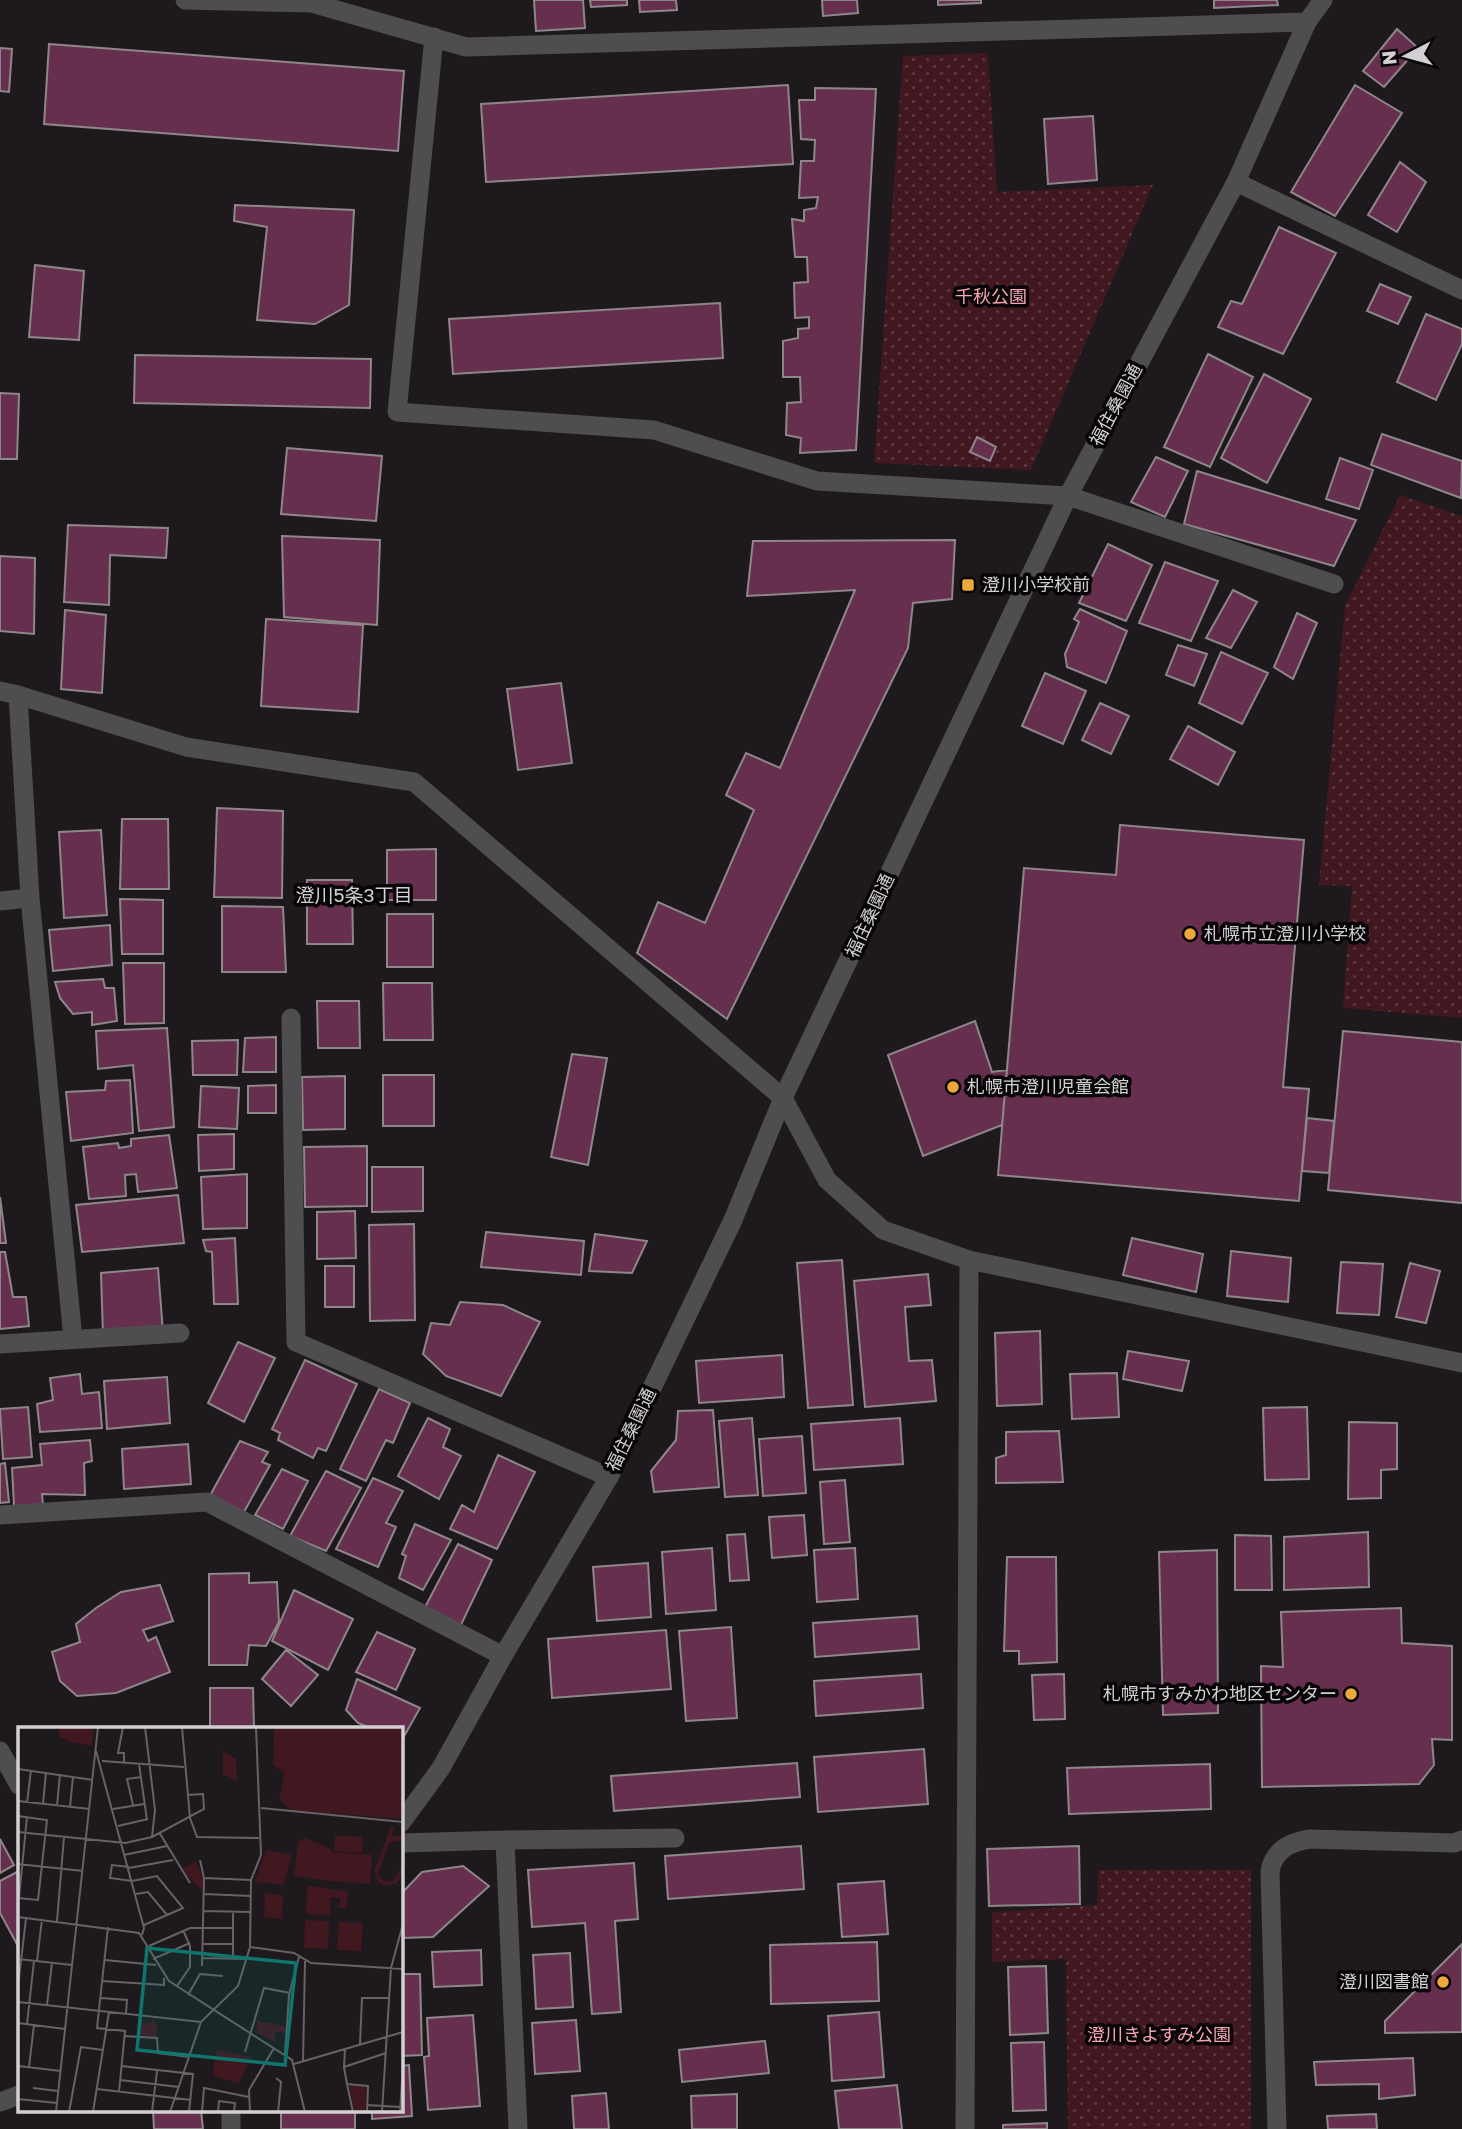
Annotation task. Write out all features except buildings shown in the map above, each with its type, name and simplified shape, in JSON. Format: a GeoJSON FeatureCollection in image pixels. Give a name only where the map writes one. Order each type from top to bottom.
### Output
{"type":"FeatureCollection","features":[{"type":"Feature","properties":{"kind":"street"},"geometry":{"type":"LineString","coordinates":[[185,0],[312,3],[466,47],[1307,22]]}},
{"type":"Feature","properties":{"kind":"street","name":"福住桑園通"},"geometry":{"type":"LineString","coordinates":[[402,1822],[441,1768],[608,1477],[733,1220],[783,1098],[1068,496],[1236,182],[1307,22],[1323,0]]}},
{"type":"Feature","properties":{"kind":"street"},"geometry":{"type":"LineString","coordinates":[[434,37],[397,412],[654,430],[817,481],[1068,496],[1334,584]]}},
{"type":"Feature","properties":{"kind":"street"},"geometry":{"type":"LineString","coordinates":[[1236,182],[1462,290]]}},
{"type":"Feature","properties":{"kind":"street"},"geometry":{"type":"LineString","coordinates":[[73,1339],[9,693],[186,747],[414,782],[783,1098],[827,1181],[883,1230],[968,1259],[1462,1363]]}},
{"type":"Feature","properties":{"kind":"street"},"geometry":{"type":"LineString","coordinates":[[0,901],[30,898]]}},
{"type":"Feature","properties":{"kind":"street"},"geometry":{"type":"LineString","coordinates":[[291,1018],[296,1342],[608,1477]]}},
{"type":"Feature","properties":{"kind":"street"},"geometry":{"type":"LineString","coordinates":[[965,2129],[968,1259]]}},
{"type":"Feature","properties":{"kind":"street"},"geometry":{"type":"LineString","coordinates":[[0,1344],[180,1334]]}},
{"type":"Feature","properties":{"kind":"street"},"geometry":{"type":"LineString","coordinates":[[0,1515],[208,1502],[503,1656]]}},
{"type":"Feature","properties":{"kind":"street"},"geometry":{"type":"LineString","coordinates":[[0,1751],[18,1783]]}},
{"type":"Feature","properties":{"kind":"street"},"geometry":{"type":"LineString","coordinates":[[402,1843],[675,1838]]}},
{"type":"Feature","properties":{"kind":"street"},"geometry":{"type":"LineString","coordinates":[[1277,2129],[1270,1871],[1274,1858],[1290,1844],[1310,1839],[1454,1843],[1462,1840]]}},
{"type":"Feature","properties":{"kind":"street"},"geometry":{"type":"LineString","coordinates":[[505,1840],[519,2129]]}},
{"type":"Feature","properties":{"kind":"street"},"geometry":{"type":"LineString","coordinates":[[0,2102],[18,2095]]}},
{"type":"Feature","properties":{"kind":"green space","name":"千秋公園"},"geometry":{"type":"Polygon","coordinates":[[[988,53],[997,192],[1153,185],[1031,470],[874,463],[903,56],[988,53]]]}},
{"type":"Feature","properties":{"kind":"green space"},"geometry":{"type":"Polygon","coordinates":[[[1400,495],[1462,516],[1462,1018],[1343,1008],[1352,886],[1319,885],[1345,606],[1400,495]]]}},
{"type":"Feature","properties":{"kind":"green space","name":"澄川きよすみ公園"},"geometry":{"type":"Polygon","coordinates":[[[1098,1870],[1251,1870],[1251,2129],[1068,2129],[1066,1959],[992,1962],[992,1912],[1097,1905],[1098,1870]]]}},
{"type":"Feature","properties":{"kind":"place","name":"澄川小学校前"},"geometry":{"type":"Point","coordinates":[968,585]}},
{"type":"Feature","properties":{"kind":"place","name":"札幌市立澄川小学校"},"geometry":{"type":"Point","coordinates":[1190,934]}},
{"type":"Feature","properties":{"kind":"place","name":"札幌市澄川児童会館"},"geometry":{"type":"Point","coordinates":[953,1087]}},
{"type":"Feature","properties":{"kind":"place","name":"札幌市すみかわ地区センター"},"geometry":{"type":"Point","coordinates":[1351,1694]}},
{"type":"Feature","properties":{"kind":"place","name":"澄川図書館"},"geometry":{"type":"Point","coordinates":[1443,1982]}},
{"type":"Feature","properties":{"kind":"district","name":"澄川5条3丁目"},"geometry":{"type":"Point","coordinates":[354,895]}}]}
